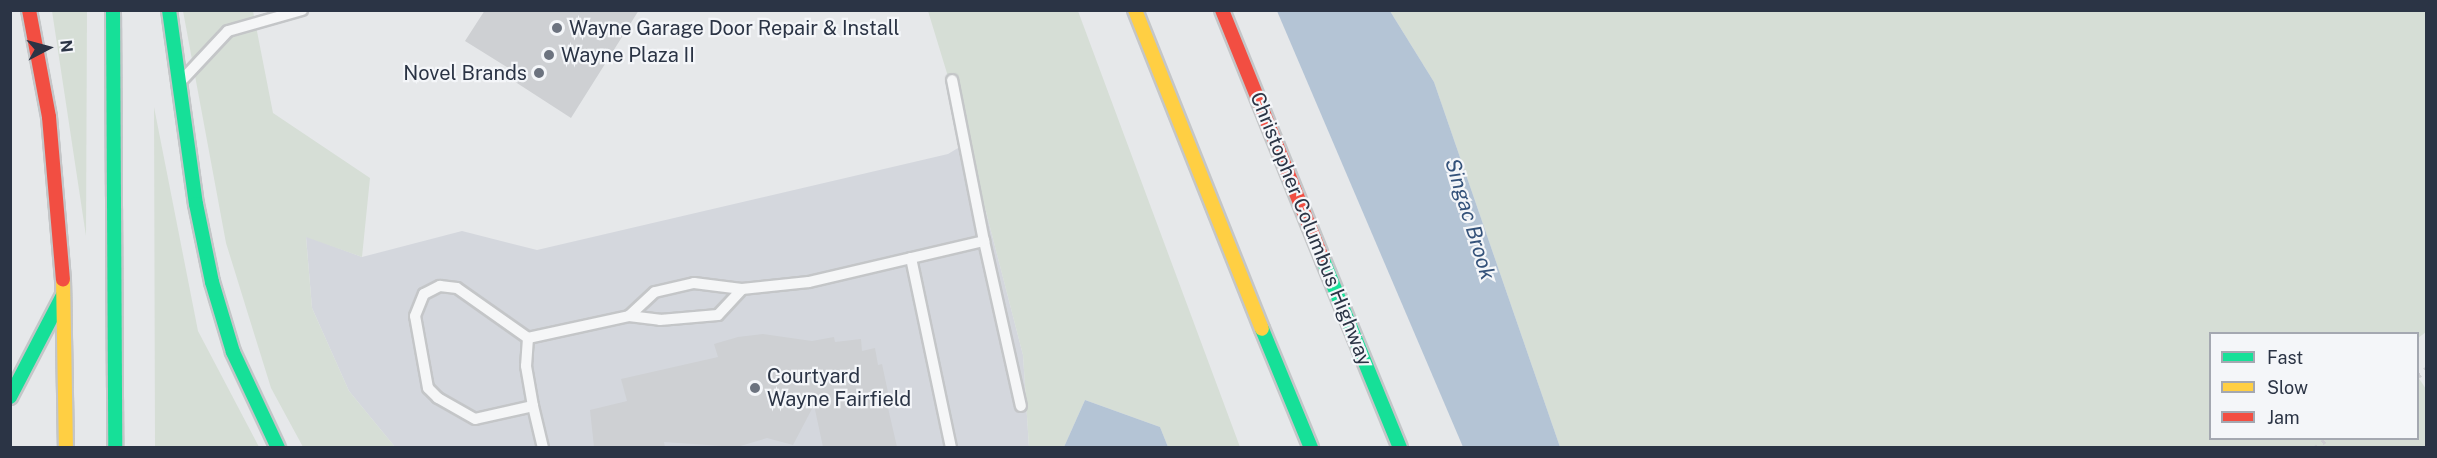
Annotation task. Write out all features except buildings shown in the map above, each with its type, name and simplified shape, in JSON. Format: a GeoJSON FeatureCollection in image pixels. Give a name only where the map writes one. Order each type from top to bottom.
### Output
{"type":"FeatureCollection","features":[{"type":"Feature","properties":{"kind":"highway"},"geometry":{"type":"LineString","coordinates":[[29,10],[49,117],[64,293],[66,447]]}},
{"type":"Feature","properties":{"kind":"highway"},"geometry":{"type":"LineString","coordinates":[[113,10],[115,447]]}},
{"type":"Feature","properties":{"kind":"highway"},"geometry":{"type":"LineString","coordinates":[[169,10],[196,204],[212,282],[233,352],[278,447]]}},
{"type":"Feature","properties":{"kind":"highway"},"geometry":{"type":"LineString","coordinates":[[1135,10],[1210,202],[1311,447]]}},
{"type":"Feature","properties":{"kind":"highway","name":"Christopher Columbus Highway"},"geometry":{"type":"LineString","coordinates":[[1222,10],[1400,447]]}},
{"type":"Feature","properties":{"kind":"highway"},"geometry":{"type":"LineString","coordinates":[[1210,202],[1272,392]]}},
{"type":"Feature","properties":{"kind":"highway"},"geometry":{"type":"LineString","coordinates":[[10,397],[64,293]]}},
{"type":"Feature","properties":{"kind":"lane"},"geometry":{"type":"LineString","coordinates":[[180,82],[228,31],[302,10]]}},
{"type":"Feature","properties":{"kind":"lane"},"geometry":{"type":"LineString","coordinates":[[952,80],[984,241],[1021,406]]}},
{"type":"Feature","properties":{"kind":"lane"},"geometry":{"type":"LineString","coordinates":[[629,316],[655,292],[694,283],[742,289],[809,282],[984,241]]}},
{"type":"Feature","properties":{"kind":"lane"},"geometry":{"type":"LineString","coordinates":[[910,258],[951,447]]}},
{"type":"Feature","properties":{"kind":"lane"},"geometry":{"type":"LineString","coordinates":[[533,406],[475,418],[438,398],[428,388],[414,316],[424,294],[440,286],[451,286],[528,338],[629,316],[660,320],[718,315],[742,289]]}},
{"type":"Feature","properties":{"kind":"lane"},"geometry":{"type":"LineString","coordinates":[[528,338],[526,366],[543,447]]}},
{"type":"Feature","properties":{"kind":"shaded area"},"geometry":{"type":"Polygon","coordinates":[[[52,11],[87,11],[86,236],[52,11]]]}},
{"type":"Feature","properties":{"kind":"shaded area"},"geometry":{"type":"Polygon","coordinates":[[[183,11],[253,11],[273,113],[370,178],[362,257],[306,237],[312,308],[349,391],[395,447],[303,447],[271,388],[226,243],[183,11]]]}},
{"type":"Feature","properties":{"kind":"shaded area"},"geometry":{"type":"Polygon","coordinates":[[[928,11],[1078,11],[1240,447],[1168,447],[1160,427],[1085,400],[1064,447],[1029,447],[1023,355],[968,142],[928,11]]]}},
{"type":"Feature","properties":{"kind":"shaded area"},"geometry":{"type":"Polygon","coordinates":[[[1390,11],[2426,11],[2426,332],[2419,337],[2419,332],[2209,332],[2209,440],[2419,440],[2419,378],[2426,389],[2426,447],[1560,447],[1434,82],[1390,11]]]}},
{"type":"Feature","properties":{"kind":"shaded area"},"geometry":{"type":"Polygon","coordinates":[[[154,107],[198,331],[259,447],[155,447],[154,107]]]}},
{"type":"Feature","properties":{"kind":"shaded area"},"geometry":{"type":"Polygon","coordinates":[[[968,142],[1023,355],[1029,447],[395,447],[349,391],[312,308],[306,236],[362,257],[462,231],[537,250],[948,154],[968,142]]]}},
{"type":"Feature","properties":{"kind":"water","name":"Singac Brook"},"geometry":{"type":"Polygon","coordinates":[[[1277,11],[1390,11],[1434,82],[1560,447],[1463,447],[1277,11]]]}},
{"type":"Feature","properties":{"kind":"water"},"geometry":{"type":"Polygon","coordinates":[[[1085,400],[1160,427],[1168,447],[1064,447],[1085,400]]]}},
{"type":"Feature","properties":{"kind":"railway"},"geometry":{"type":"LineString","coordinates":[[2419,375],[2426,369]]}},
{"type":"Feature","properties":{"kind":"railway"},"geometry":{"type":"LineString","coordinates":[[2315,448],[2325,440]]}},
{"type":"Feature","properties":{"kind":"traffic: fast"},"geometry":{"type":"LineString","coordinates":[[113,10],[115,448]]}},
{"type":"Feature","properties":{"kind":"traffic: fast"},"geometry":{"type":"LineString","coordinates":[[169,10],[196,204],[212,282],[233,352],[278,448]]}},
{"type":"Feature","properties":{"kind":"traffic: fast"},"geometry":{"type":"LineString","coordinates":[[1323,260],[1400,448]]}},
{"type":"Feature","properties":{"kind":"traffic: fast"},"geometry":{"type":"LineString","coordinates":[[10,397],[63,295]]}},
{"type":"Feature","properties":{"kind":"traffic: fast"},"geometry":{"type":"LineString","coordinates":[[1262,329],[1311,448]]}},
{"type":"Feature","properties":{"kind":"traffic: slow"},"geometry":{"type":"LineString","coordinates":[[1135,10],[1262,329]]}},
{"type":"Feature","properties":{"kind":"traffic: slow"},"geometry":{"type":"LineString","coordinates":[[63,279],[66,448]]}},
{"type":"Feature","properties":{"kind":"traffic: jam"},"geometry":{"type":"LineString","coordinates":[[29,10],[49,117],[63,279]]}},
{"type":"Feature","properties":{"kind":"traffic: jam"},"geometry":{"type":"LineString","coordinates":[[1222,10],[1323,260]]}},
{"type":"Feature","properties":{"kind":"place","name":"Wayne Garage Door Repair & Install"},"geometry":{"type":"Point","coordinates":[557,28]}},
{"type":"Feature","properties":{"kind":"place","name":"Wayne Plaza II"},"geometry":{"type":"Point","coordinates":[549,55]}},
{"type":"Feature","properties":{"kind":"place","name":"Novel Brands"},"geometry":{"type":"Point","coordinates":[539,73]}},
{"type":"Feature","properties":{"kind":"place","name":"Courtyard Wayne Fairfield"},"geometry":{"type":"Point","coordinates":[755,388]}}]}
